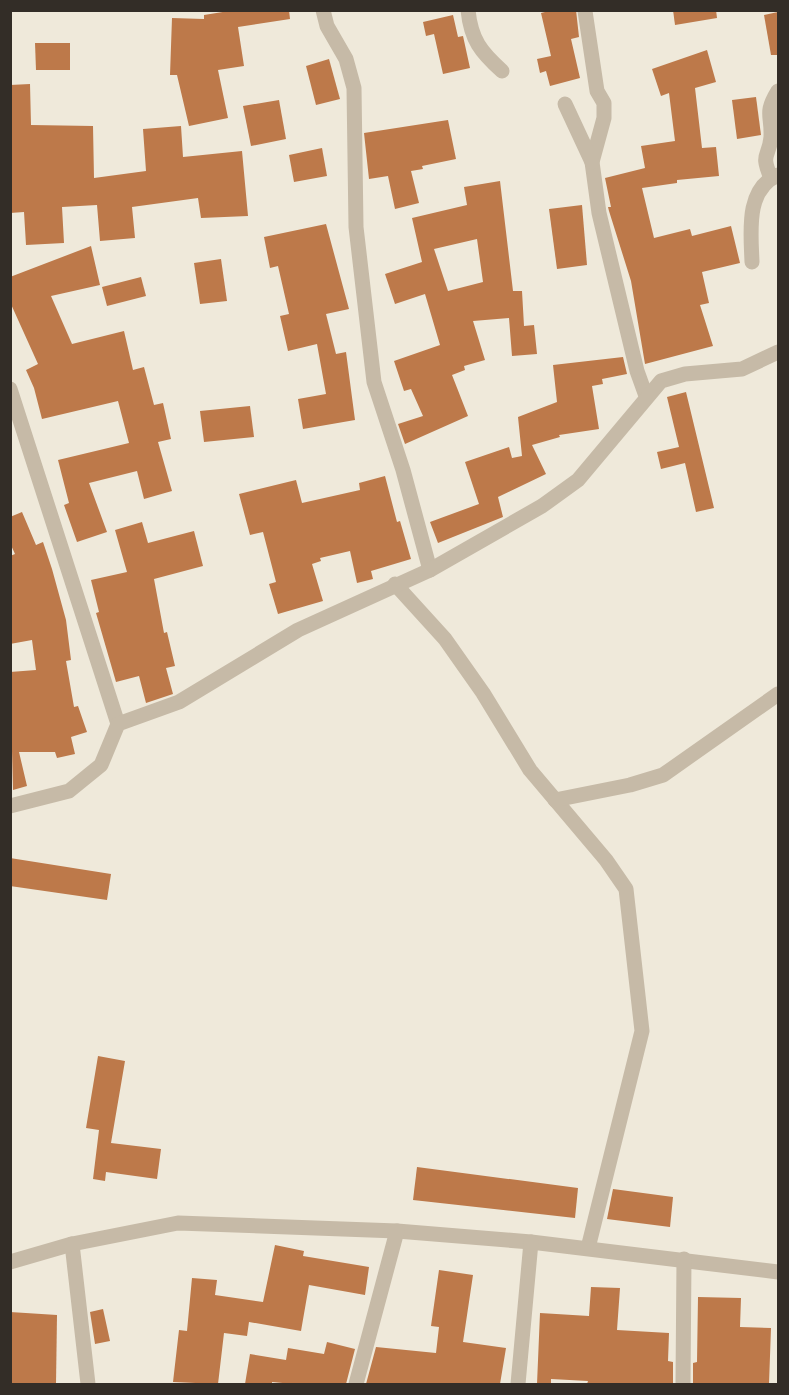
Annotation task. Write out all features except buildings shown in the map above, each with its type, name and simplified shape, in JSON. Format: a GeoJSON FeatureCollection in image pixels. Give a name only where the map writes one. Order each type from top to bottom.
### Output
{"type":"FeatureCollection","features":[{"type":"Feature","properties":{"kind":"street"},"geometry":{"type":"LineString","coordinates":[[323,10],[327,26],[346,59],[354,88],[356,227],[374,382],[403,470],[429,570]]}},
{"type":"Feature","properties":{"kind":"street"},"geometry":{"type":"LineString","coordinates":[[468,10],[470,27],[481,52],[502,71]]}},
{"type":"Feature","properties":{"kind":"street"},"geometry":{"type":"LineString","coordinates":[[585,11],[597,91],[604,103],[604,118],[592,162]]}},
{"type":"Feature","properties":{"kind":"street"},"geometry":{"type":"LineString","coordinates":[[752,262],[751,217],[759,194],[775,177],[765,155],[771,132],[768,109],[778,91]]}},
{"type":"Feature","properties":{"kind":"street"},"geometry":{"type":"LineString","coordinates":[[565,104],[592,162],[599,213],[637,371],[646,396]]}},
{"type":"Feature","properties":{"kind":"street"},"geometry":{"type":"LineString","coordinates":[[118,724],[179,702],[298,630],[429,570],[542,506],[578,480],[646,396],[661,381],[685,374],[742,369],[778,352]]}},
{"type":"Feature","properties":{"kind":"street"},"geometry":{"type":"LineString","coordinates":[[10,389],[118,724],[101,765],[69,791],[10,806]]}},
{"type":"Feature","properties":{"kind":"street"},"geometry":{"type":"LineString","coordinates":[[395,584],[445,639],[483,693],[530,771],[606,860],[626,889],[642,1031],[588,1248]]}},
{"type":"Feature","properties":{"kind":"street"},"geometry":{"type":"LineString","coordinates":[[555,800],[630,785],[663,775],[778,694]]}},
{"type":"Feature","properties":{"kind":"street"},"geometry":{"type":"LineString","coordinates":[[10,1262],[72,1244],[178,1223],[397,1230],[588,1248],[778,1272]]}},
{"type":"Feature","properties":{"kind":"street"},"geometry":{"type":"LineString","coordinates":[[356,1384],[397,1230]]}},
{"type":"Feature","properties":{"kind":"street"},"geometry":{"type":"LineString","coordinates":[[518,1384],[531,1242]]}},
{"type":"Feature","properties":{"kind":"street"},"geometry":{"type":"LineString","coordinates":[[72,1244],[88,1384]]}},
{"type":"Feature","properties":{"kind":"street"},"geometry":{"type":"LineString","coordinates":[[683,1384],[684,1259]]}}]}
